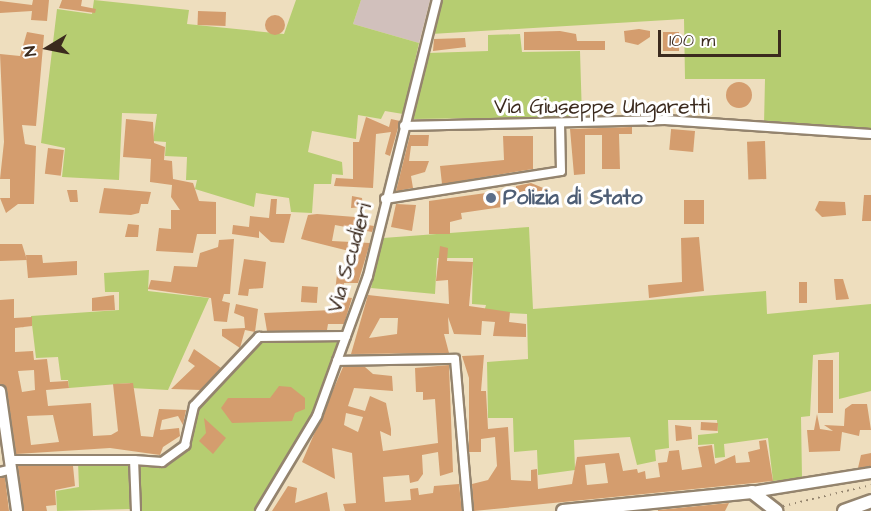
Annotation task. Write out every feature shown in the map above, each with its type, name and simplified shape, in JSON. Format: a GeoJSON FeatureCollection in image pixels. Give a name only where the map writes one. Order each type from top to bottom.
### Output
{"type":"FeatureCollection","features":[{"type":"Feature","properties":{"kind":"main road"},"geometry":{"type":"LineString","coordinates":[[564,511],[753,492],[774,510]]}},
{"type":"Feature","properties":{"kind":"main road"},"geometry":{"type":"LineString","coordinates":[[844,511],[871,501]]}},
{"type":"Feature","properties":{"kind":"street","name":"Via Scudieri"},"geometry":{"type":"LineString","coordinates":[[260,511],[317,416],[368,276],[385,199],[437,0]]}},
{"type":"Feature","properties":{"kind":"street","name":"Via Giuseppe Ungaretti"},"geometry":{"type":"LineString","coordinates":[[404,126],[665,120],[871,134]]}},
{"type":"Feature","properties":{"kind":"street"},"geometry":{"type":"LineString","coordinates":[[385,199],[561,171],[561,124]]}},
{"type":"Feature","properties":{"kind":"street"},"geometry":{"type":"LineString","coordinates":[[0,472],[12,464],[134,460],[162,462],[185,445],[195,406],[259,337],[346,336]]}},
{"type":"Feature","properties":{"kind":"street"},"geometry":{"type":"LineString","coordinates":[[337,361],[455,359],[468,511]]}},
{"type":"Feature","properties":{"kind":"street"},"geometry":{"type":"LineString","coordinates":[[0,391],[18,511]]}},
{"type":"Feature","properties":{"kind":"street"},"geometry":{"type":"LineString","coordinates":[[134,460],[136,511]]}},
{"type":"Feature","properties":{"kind":"street"},"geometry":{"type":"LineString","coordinates":[[753,492],[871,473]]}},
{"type":"Feature","properties":{"kind":"path"},"geometry":{"type":"LineString","coordinates":[[774,510],[871,485]]}},
{"type":"Feature","properties":{"kind":"shaded area"},"geometry":{"type":"Polygon","coordinates":[[[361,0],[430,0],[419,43],[353,24],[361,0]]]}},
{"type":"Feature","properties":{"kind":"green space"},"geometry":{"type":"Polygon","coordinates":[[[94,0],[189,10],[187,24],[284,34],[296,0],[361,0],[353,24],[419,43],[403,114],[385,111],[381,119],[358,115],[356,139],[312,131],[308,152],[342,162],[343,175],[332,174],[331,184],[314,184],[312,213],[291,212],[289,198],[256,193],[254,207],[195,189],[197,180],[186,180],[187,157],[165,156],[166,142],[153,141],[157,114],[122,113],[119,180],[62,177],[65,148],[41,143],[57,9],[92,14],[94,0]]]}},
{"type":"Feature","properties":{"kind":"green space"},"geometry":{"type":"Polygon","coordinates":[[[441,0],[871,0],[871,130],[764,124],[765,79],[685,79],[684,19],[431,34],[441,0]]]}},
{"type":"Feature","properties":{"kind":"green space"},"geometry":{"type":"Polygon","coordinates":[[[520,34],[522,52],[580,51],[582,117],[411,119],[428,53],[488,51],[488,35],[520,34]]]}},
{"type":"Feature","properties":{"kind":"green space"},"geometry":{"type":"Polygon","coordinates":[[[529,227],[533,309],[766,291],[767,314],[871,304],[871,391],[839,399],[839,352],[813,355],[810,416],[801,417],[802,478],[773,481],[768,438],[724,444],[725,457],[715,458],[714,444],[698,445],[698,435],[718,433],[717,420],[668,420],[669,448],[655,450],[656,461],[637,465],[630,437],[574,440],[575,470],[538,475],[537,450],[514,452],[513,418],[488,418],[487,362],[528,359],[527,314],[484,312],[486,305],[472,304],[473,258],[437,258],[435,294],[371,288],[383,238],[529,227]]]}},
{"type":"Feature","properties":{"kind":"green space"},"geometry":{"type":"Polygon","coordinates":[[[149,270],[148,291],[209,298],[168,390],[131,388],[130,383],[69,388],[68,380],[61,380],[58,357],[36,358],[31,316],[119,310],[119,292],[105,292],[104,273],[149,270]]]}},
{"type":"Feature","properties":{"kind":"green space"},"geometry":{"type":"Polygon","coordinates":[[[260,340],[341,340],[314,416],[256,511],[139,511],[137,464],[163,466],[189,447],[198,406],[260,340]]]}},
{"type":"Feature","properties":{"kind":"green space"},"geometry":{"type":"Polygon","coordinates":[[[78,462],[128,463],[130,509],[57,511],[56,491],[79,487],[78,462]]]}},
{"type":"Feature","properties":{"kind":"building"},"geometry":{"type":"Polygon","coordinates":[[[33,0],[49,0],[47,21],[31,20],[32,11],[0,13],[0,1],[32,5],[33,0]]]}},
{"type":"Feature","properties":{"kind":"building"},"geometry":{"type":"Polygon","coordinates":[[[62,0],[82,0],[81,6],[96,9],[95,13],[59,8],[62,0]]]}},
{"type":"Feature","properties":{"kind":"building"},"geometry":{"type":"Polygon","coordinates":[[[198,11],[226,12],[225,26],[198,25],[198,11]]]}},
{"type":"Feature","properties":{"kind":"building"},"geometry":{"type":"Polygon","coordinates":[[[275,15],[282,18],[285,25],[282,32],[275,35],[268,32],[265,25],[268,18],[275,15]]]}},
{"type":"Feature","properties":{"kind":"building"},"geometry":{"type":"Polygon","coordinates":[[[639,29],[650,31],[650,37],[638,45],[625,42],[624,31],[639,29]]]}},
{"type":"Feature","properties":{"kind":"building"},"geometry":{"type":"Polygon","coordinates":[[[560,31],[576,34],[577,41],[605,41],[605,50],[524,50],[524,32],[560,31]]]}},
{"type":"Feature","properties":{"kind":"building"},"geometry":{"type":"Polygon","coordinates":[[[27,32],[44,35],[36,126],[22,125],[25,144],[36,146],[34,204],[18,204],[6,213],[0,198],[10,198],[10,179],[0,179],[4,142],[0,54],[20,56],[27,32]]]}},
{"type":"Feature","properties":{"kind":"building"},"geometry":{"type":"Polygon","coordinates":[[[663,32],[679,32],[679,51],[663,51],[663,32]]]}},
{"type":"Feature","properties":{"kind":"building"},"geometry":{"type":"Polygon","coordinates":[[[465,38],[466,47],[433,51],[434,39],[465,38]]]}},
{"type":"Feature","properties":{"kind":"building"},"geometry":{"type":"Polygon","coordinates":[[[739,82],[748,86],[752,95],[748,104],[739,108],[730,104],[726,95],[730,86],[739,82]]]}},
{"type":"Feature","properties":{"kind":"building"},"geometry":{"type":"Polygon","coordinates":[[[366,117],[389,127],[391,119],[400,121],[390,156],[385,154],[391,132],[376,134],[373,188],[334,186],[336,178],[353,179],[353,142],[359,142],[366,117]]]}},
{"type":"Feature","properties":{"kind":"building"},"geometry":{"type":"Polygon","coordinates":[[[126,119],[153,122],[154,143],[165,147],[164,160],[172,161],[173,179],[193,183],[199,201],[216,202],[216,234],[197,234],[193,253],[156,251],[159,228],[171,229],[171,210],[180,210],[171,197],[172,185],[150,182],[151,159],[123,157],[126,119]]]}},
{"type":"Feature","properties":{"kind":"building"},"geometry":{"type":"Polygon","coordinates":[[[632,127],[632,134],[619,134],[620,169],[602,169],[602,135],[585,135],[585,174],[574,175],[570,129],[632,127]]]}},
{"type":"Feature","properties":{"kind":"building"},"geometry":{"type":"Polygon","coordinates":[[[671,129],[695,131],[693,152],[669,150],[671,129]]]}},
{"type":"Feature","properties":{"kind":"building"},"geometry":{"type":"Polygon","coordinates":[[[410,135],[429,135],[428,146],[411,146],[409,161],[429,161],[425,172],[411,176],[413,188],[396,191],[410,135]]]}},
{"type":"Feature","properties":{"kind":"building"},"geometry":{"type":"Polygon","coordinates":[[[503,136],[533,136],[533,169],[442,184],[440,166],[504,160],[503,136]]]}},
{"type":"Feature","properties":{"kind":"building"},"geometry":{"type":"Polygon","coordinates":[[[765,141],[766,179],[748,180],[747,142],[765,141]]]}},
{"type":"Feature","properties":{"kind":"building"},"geometry":{"type":"Polygon","coordinates":[[[48,148],[64,150],[61,176],[45,174],[48,148]]]}},
{"type":"Feature","properties":{"kind":"building"},"geometry":{"type":"Polygon","coordinates":[[[531,183],[548,190],[546,202],[529,195],[529,203],[516,202],[516,186],[531,183]]]}},
{"type":"Feature","properties":{"kind":"building"},"geometry":{"type":"Polygon","coordinates":[[[104,188],[151,192],[148,204],[141,204],[139,213],[131,215],[99,213],[104,188]]]}},
{"type":"Feature","properties":{"kind":"building"},"geometry":{"type":"Polygon","coordinates":[[[67,190],[77,190],[78,202],[70,202],[67,190]]]}},
{"type":"Feature","properties":{"kind":"building"},"geometry":{"type":"Polygon","coordinates":[[[500,191],[502,207],[461,213],[462,219],[450,222],[450,234],[429,234],[429,201],[500,191]]]}},
{"type":"Feature","properties":{"kind":"building"},"geometry":{"type":"Polygon","coordinates":[[[864,195],[871,195],[871,221],[862,221],[864,195]]]}},
{"type":"Feature","properties":{"kind":"building"},"geometry":{"type":"Polygon","coordinates":[[[352,196],[362,198],[363,207],[351,208],[352,196]]]}},
{"type":"Feature","properties":{"kind":"building"},"geometry":{"type":"Polygon","coordinates":[[[271,199],[277,199],[276,214],[291,214],[284,243],[271,242],[259,231],[259,238],[232,234],[233,225],[249,227],[250,216],[269,218],[271,199]]]}},
{"type":"Feature","properties":{"kind":"building"},"geometry":{"type":"Polygon","coordinates":[[[684,200],[704,200],[704,224],[684,224],[684,200]]]}},
{"type":"Feature","properties":{"kind":"building"},"geometry":{"type":"Polygon","coordinates":[[[819,201],[845,202],[846,215],[822,217],[815,210],[819,201]]]}},
{"type":"Feature","properties":{"kind":"building"},"geometry":{"type":"Polygon","coordinates":[[[396,204],[416,205],[412,231],[391,227],[396,204]]]}},
{"type":"Feature","properties":{"kind":"building"},"geometry":{"type":"Polygon","coordinates":[[[308,215],[368,218],[368,225],[374,226],[372,232],[335,225],[332,241],[370,243],[358,283],[344,283],[343,297],[352,298],[344,324],[328,324],[327,330],[267,331],[264,313],[333,310],[337,274],[346,275],[353,252],[301,239],[308,215]]]}},
{"type":"Feature","properties":{"kind":"building"},"geometry":{"type":"Polygon","coordinates":[[[128,224],[139,225],[138,237],[125,237],[128,224]]]}},
{"type":"Feature","properties":{"kind":"building"},"geometry":{"type":"Polygon","coordinates":[[[699,237],[704,291],[649,298],[648,285],[682,282],[681,238],[699,237]]]}},
{"type":"Feature","properties":{"kind":"building"},"geometry":{"type":"Polygon","coordinates":[[[234,239],[230,294],[224,294],[222,301],[230,303],[227,322],[214,321],[211,298],[148,289],[151,280],[171,282],[174,266],[197,267],[200,253],[218,247],[219,240],[234,239]]]}},
{"type":"Feature","properties":{"kind":"building"},"geometry":{"type":"Polygon","coordinates":[[[0,244],[22,244],[27,260],[0,261],[0,244]]]}},
{"type":"Feature","properties":{"kind":"building"},"geometry":{"type":"Polygon","coordinates":[[[440,246],[448,248],[447,261],[473,262],[469,306],[510,312],[509,322],[526,324],[526,337],[493,336],[495,322],[482,321],[481,335],[454,334],[448,317],[449,334],[444,334],[449,353],[351,354],[368,295],[449,304],[448,280],[436,281],[440,246]],[[380,318],[369,338],[397,334],[398,318],[380,318]]]}},
{"type":"Feature","properties":{"kind":"building"},"geometry":{"type":"Polygon","coordinates":[[[26,255],[42,255],[43,263],[77,261],[77,275],[28,278],[26,255]]]}},
{"type":"Feature","properties":{"kind":"building"},"geometry":{"type":"Polygon","coordinates":[[[244,259],[266,262],[263,288],[249,289],[248,296],[238,295],[244,259]]]}},
{"type":"Feature","properties":{"kind":"building"},"geometry":{"type":"Polygon","coordinates":[[[834,279],[843,279],[849,299],[836,300],[834,279]]]}},
{"type":"Feature","properties":{"kind":"building"},"geometry":{"type":"Polygon","coordinates":[[[799,282],[807,282],[807,303],[799,303],[799,282]]]}},
{"type":"Feature","properties":{"kind":"building"},"geometry":{"type":"Polygon","coordinates":[[[302,286],[318,287],[317,303],[301,302],[302,286]]]}},
{"type":"Feature","properties":{"kind":"building"},"geometry":{"type":"Polygon","coordinates":[[[114,295],[115,310],[92,311],[92,298],[114,295]]]}},
{"type":"Feature","properties":{"kind":"building"},"geometry":{"type":"Polygon","coordinates":[[[14,299],[14,318],[32,317],[32,326],[15,328],[15,352],[33,351],[34,360],[47,359],[50,382],[68,381],[69,388],[46,390],[48,406],[91,403],[93,436],[111,435],[118,431],[113,384],[133,383],[141,436],[153,437],[159,409],[186,410],[183,425],[178,416],[162,420],[160,430],[179,428],[180,436],[163,447],[160,455],[110,448],[16,454],[7,390],[0,384],[0,300],[14,299]],[[34,370],[18,371],[22,392],[35,390],[34,370]],[[53,415],[27,416],[31,445],[59,442],[53,415]]]}},
{"type":"Feature","properties":{"kind":"building"},"geometry":{"type":"Polygon","coordinates":[[[236,304],[258,309],[255,332],[245,330],[240,348],[222,336],[222,329],[245,328],[244,317],[234,313],[236,304]]]}},
{"type":"Feature","properties":{"kind":"building"},"geometry":{"type":"Polygon","coordinates":[[[194,349],[221,368],[201,390],[171,389],[195,366],[188,361],[194,349]]]}},
{"type":"Feature","properties":{"kind":"building"},"geometry":{"type":"Polygon","coordinates":[[[484,355],[481,391],[486,391],[488,429],[508,427],[511,480],[531,481],[531,470],[537,469],[538,489],[572,484],[577,457],[619,453],[623,471],[637,469],[638,473],[645,471],[646,479],[660,477],[658,463],[667,462],[669,451],[679,450],[682,470],[702,467],[698,447],[712,445],[715,464],[735,455],[736,463],[750,462],[748,452],[760,449],[759,441],[766,440],[773,481],[474,511],[472,484],[488,480],[497,466],[495,437],[481,439],[481,452],[469,452],[469,378],[462,356],[484,355]],[[605,463],[585,465],[587,485],[608,483],[605,463]]]}},
{"type":"Feature","properties":{"kind":"building"},"geometry":{"type":"Polygon","coordinates":[[[818,360],[833,360],[833,413],[818,413],[818,360]]]}},
{"type":"Feature","properties":{"kind":"building"},"geometry":{"type":"Polygon","coordinates":[[[449,365],[453,472],[440,476],[438,452],[422,455],[423,474],[418,481],[410,483],[409,475],[383,477],[385,502],[411,500],[410,489],[418,488],[419,495],[433,493],[434,486],[459,484],[462,511],[345,511],[343,504],[356,503],[352,453],[332,448],[335,479],[302,462],[343,367],[365,367],[373,374],[392,376],[393,391],[354,388],[348,406],[365,411],[370,396],[386,403],[391,436],[380,431],[383,451],[438,443],[435,399],[423,400],[423,392],[416,392],[415,368],[449,365]],[[346,413],[344,425],[358,432],[363,417],[346,413]]]}},
{"type":"Feature","properties":{"kind":"building"},"geometry":{"type":"Polygon","coordinates":[[[279,386],[291,387],[305,398],[305,409],[295,413],[292,421],[232,423],[221,408],[228,398],[270,398],[279,386]]]}},
{"type":"Feature","properties":{"kind":"building"},"geometry":{"type":"Polygon","coordinates":[[[852,404],[867,404],[871,430],[860,430],[859,436],[842,432],[840,451],[809,452],[807,430],[814,430],[817,414],[820,429],[833,431],[824,425],[844,426],[845,409],[852,404]]]}},
{"type":"Feature","properties":{"kind":"building"},"geometry":{"type":"Polygon","coordinates":[[[204,418],[226,438],[213,454],[199,441],[206,433],[204,418]]]}},
{"type":"Feature","properties":{"kind":"building"},"geometry":{"type":"Polygon","coordinates":[[[701,422],[718,423],[718,431],[701,430],[701,422]]]}},
{"type":"Feature","properties":{"kind":"building"},"geometry":{"type":"Polygon","coordinates":[[[675,425],[691,427],[692,439],[676,441],[675,425]]]}},
{"type":"Feature","properties":{"kind":"building"},"geometry":{"type":"Polygon","coordinates":[[[871,453],[871,466],[858,468],[861,455],[871,453]]]}},
{"type":"Feature","properties":{"kind":"building"},"geometry":{"type":"Polygon","coordinates":[[[18,466],[73,466],[75,486],[55,490],[56,505],[46,506],[47,511],[24,511],[18,466]]]}},
{"type":"Feature","properties":{"kind":"building"},"geometry":{"type":"Polygon","coordinates":[[[5,477],[9,511],[0,511],[0,478],[5,477]]]}},
{"type":"Feature","properties":{"kind":"building"},"geometry":{"type":"Polygon","coordinates":[[[288,486],[297,488],[295,503],[327,492],[330,511],[272,511],[288,486]]]}},
{"type":"Feature","properties":{"kind":"building"},"geometry":{"type":"Polygon","coordinates":[[[729,503],[725,511],[658,511],[658,510],[729,503]]]}},
{"type":"Feature","properties":{"kind":"place","name":"Polizia di Stato"},"geometry":{"type":"Point","coordinates":[491,198]}}]}
